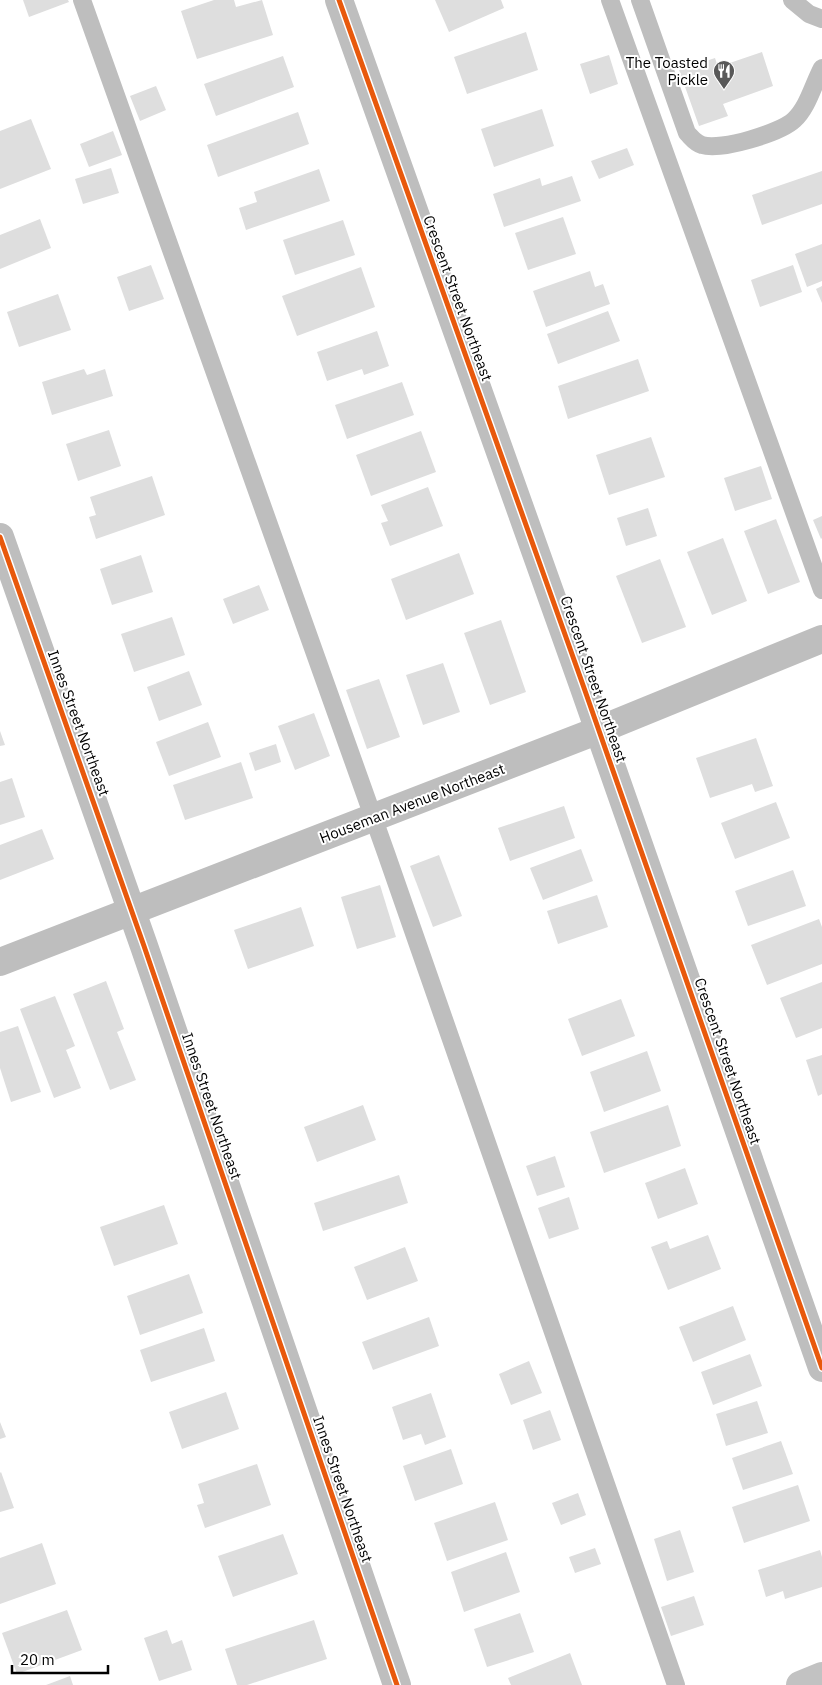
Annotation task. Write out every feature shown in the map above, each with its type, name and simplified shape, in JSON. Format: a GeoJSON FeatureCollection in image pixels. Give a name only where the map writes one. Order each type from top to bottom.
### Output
{"type":"FeatureCollection","features":[{"type":"Feature","properties":{"kind":"street","name":"Crescent Street Northeast"},"geometry":{"type":"LineString","coordinates":[[339,0],[599,730],[822,1368]]}},
{"type":"Feature","properties":{"kind":"street","name":"Innes Street Northeast"},"geometry":{"type":"LineString","coordinates":[[0,537],[133,912],[397,1685]]}},
{"type":"Feature","properties":{"kind":"street","name":"Houseman Avenue Northeast"},"geometry":{"type":"LineString","coordinates":[[0,962],[599,730],[822,640]]}},
{"type":"Feature","properties":{"kind":"street"},"geometry":{"type":"LineString","coordinates":[[800,1685],[822,1676]]}},
{"type":"Feature","properties":{"kind":"lane"},"geometry":{"type":"LineString","coordinates":[[82,0],[373,818],[676,1685]]}},
{"type":"Feature","properties":{"kind":"lane"},"geometry":{"type":"LineString","coordinates":[[610,0],[822,590]]}},
{"type":"Feature","properties":{"kind":"lane"},"geometry":{"type":"LineString","coordinates":[[640,0],[688,133],[695,142],[702,145],[715,146],[755,138],[794,120],[805,105],[822,68]]}},
{"type":"Feature","properties":{"kind":"lane"},"geometry":{"type":"LineString","coordinates":[[792,0],[809,14],[822,20]]}},
{"type":"Feature","properties":{"kind":"building"},"geometry":{"type":"Polygon","coordinates":[[[23,0],[68,0],[69,2],[29,17],[23,0]]]}},
{"type":"Feature","properties":{"kind":"building"},"geometry":{"type":"Polygon","coordinates":[[[214,0],[234,0],[236,7],[262,0],[273,35],[197,59],[181,11],[214,0]]]}},
{"type":"Feature","properties":{"kind":"building"},"geometry":{"type":"Polygon","coordinates":[[[435,0],[501,0],[504,8],[449,32],[435,0]]]}},
{"type":"Feature","properties":{"kind":"building"},"geometry":{"type":"Polygon","coordinates":[[[526,32],[538,70],[467,94],[454,57],[526,32]]]}},
{"type":"Feature","properties":{"kind":"building"},"geometry":{"type":"Polygon","coordinates":[[[762,52],[773,86],[723,104],[728,116],[699,126],[679,70],[715,58],[718,67],[762,52]]]}},
{"type":"Feature","properties":{"kind":"building"},"geometry":{"type":"Polygon","coordinates":[[[609,55],[618,84],[590,94],[580,64],[609,55]]]}},
{"type":"Feature","properties":{"kind":"building"},"geometry":{"type":"Polygon","coordinates":[[[283,56],[294,87],[216,116],[204,84],[283,56]]]}},
{"type":"Feature","properties":{"kind":"building"},"geometry":{"type":"Polygon","coordinates":[[[156,86],[166,110],[140,121],[130,96],[156,86]]]}},
{"type":"Feature","properties":{"kind":"building"},"geometry":{"type":"Polygon","coordinates":[[[542,109],[554,146],[494,167],[481,129],[542,109]]]}},
{"type":"Feature","properties":{"kind":"building"},"geometry":{"type":"Polygon","coordinates":[[[298,112],[309,144],[218,177],[207,145],[298,112]]]}},
{"type":"Feature","properties":{"kind":"building"},"geometry":{"type":"Polygon","coordinates":[[[31,119],[51,169],[0,189],[0,131],[31,119]]]}},
{"type":"Feature","properties":{"kind":"building"},"geometry":{"type":"Polygon","coordinates":[[[113,131],[122,155],[89,167],[80,144],[113,131]]]}},
{"type":"Feature","properties":{"kind":"building"},"geometry":{"type":"Polygon","coordinates":[[[627,148],[634,165],[599,179],[591,161],[627,148]]]}},
{"type":"Feature","properties":{"kind":"building"},"geometry":{"type":"Polygon","coordinates":[[[111,168],[119,193],[83,204],[75,179],[111,168]]]}},
{"type":"Feature","properties":{"kind":"building"},"geometry":{"type":"Polygon","coordinates":[[[319,169],[330,201],[246,230],[239,208],[257,202],[254,192],[319,169]]]}},
{"type":"Feature","properties":{"kind":"building"},"geometry":{"type":"Polygon","coordinates":[[[822,171],[822,204],[762,225],[752,195],[822,171]]]}},
{"type":"Feature","properties":{"kind":"building"},"geometry":{"type":"Polygon","coordinates":[[[572,176],[581,201],[504,227],[493,194],[540,178],[542,186],[572,176]]]}},
{"type":"Feature","properties":{"kind":"building"},"geometry":{"type":"Polygon","coordinates":[[[563,217],[576,254],[528,270],[515,233],[563,217]]]}},
{"type":"Feature","properties":{"kind":"building"},"geometry":{"type":"Polygon","coordinates":[[[40,219],[51,248],[0,269],[0,235],[40,219]]]}},
{"type":"Feature","properties":{"kind":"building"},"geometry":{"type":"Polygon","coordinates":[[[343,220],[355,255],[295,275],[283,240],[343,220]]]}},
{"type":"Feature","properties":{"kind":"building"},"geometry":{"type":"Polygon","coordinates":[[[822,244],[822,281],[807,287],[795,254],[822,244]]]}},
{"type":"Feature","properties":{"kind":"building"},"geometry":{"type":"Polygon","coordinates":[[[151,265],[164,299],[129,311],[117,277],[151,265]]]}},
{"type":"Feature","properties":{"kind":"building"},"geometry":{"type":"Polygon","coordinates":[[[793,265],[802,292],[760,307],[751,280],[793,265]]]}},
{"type":"Feature","properties":{"kind":"building"},"geometry":{"type":"Polygon","coordinates":[[[361,267],[375,307],[297,336],[282,296],[361,267]]]}},
{"type":"Feature","properties":{"kind":"building"},"geometry":{"type":"Polygon","coordinates":[[[590,271],[595,287],[603,284],[610,304],[546,327],[533,291],[590,271]]]}},
{"type":"Feature","properties":{"kind":"building"},"geometry":{"type":"Polygon","coordinates":[[[822,286],[822,303],[816,289],[822,286]]]}},
{"type":"Feature","properties":{"kind":"building"},"geometry":{"type":"Polygon","coordinates":[[[58,294],[71,330],[19,347],[7,312],[58,294]]]}},
{"type":"Feature","properties":{"kind":"building"},"geometry":{"type":"Polygon","coordinates":[[[608,311],[620,341],[558,364],[547,334],[608,311]]]}},
{"type":"Feature","properties":{"kind":"building"},"geometry":{"type":"Polygon","coordinates":[[[377,331],[389,366],[364,375],[362,369],[327,381],[317,352],[377,331]]]}},
{"type":"Feature","properties":{"kind":"building"},"geometry":{"type":"Polygon","coordinates":[[[638,359],[649,391],[568,419],[558,386],[638,359]]]}},
{"type":"Feature","properties":{"kind":"building"},"geometry":{"type":"Polygon","coordinates":[[[84,369],[87,375],[105,369],[113,396],[52,415],[42,382],[84,369]]]}},
{"type":"Feature","properties":{"kind":"building"},"geometry":{"type":"Polygon","coordinates":[[[402,382],[414,415],[347,439],[335,405],[402,382]]]}},
{"type":"Feature","properties":{"kind":"building"},"geometry":{"type":"Polygon","coordinates":[[[109,430],[121,466],[78,481],[66,444],[109,430]]]}},
{"type":"Feature","properties":{"kind":"building"},"geometry":{"type":"Polygon","coordinates":[[[421,431],[436,472],[371,496],[356,455],[421,431]]]}},
{"type":"Feature","properties":{"kind":"building"},"geometry":{"type":"Polygon","coordinates":[[[651,437],[665,477],[609,495],[596,455],[651,437]]]}},
{"type":"Feature","properties":{"kind":"building"},"geometry":{"type":"Polygon","coordinates":[[[761,466],[772,499],[735,511],[724,478],[761,466]]]}},
{"type":"Feature","properties":{"kind":"building"},"geometry":{"type":"Polygon","coordinates":[[[152,476],[165,515],[96,539],[89,517],[96,515],[90,497],[152,476]]]}},
{"type":"Feature","properties":{"kind":"building"},"geometry":{"type":"Polygon","coordinates":[[[428,487],[443,526],[390,546],[381,523],[388,521],[381,505],[428,487]]]}},
{"type":"Feature","properties":{"kind":"building"},"geometry":{"type":"Polygon","coordinates":[[[648,508],[657,536],[626,546],[617,518],[648,508]]]}},
{"type":"Feature","properties":{"kind":"building"},"geometry":{"type":"Polygon","coordinates":[[[822,516],[822,538],[821,539],[813,520],[822,516]]]}},
{"type":"Feature","properties":{"kind":"building"},"geometry":{"type":"Polygon","coordinates":[[[776,519],[800,582],[768,594],[744,531],[776,519]]]}},
{"type":"Feature","properties":{"kind":"building"},"geometry":{"type":"Polygon","coordinates":[[[723,538],[747,601],[712,615],[687,552],[723,538]]]}},
{"type":"Feature","properties":{"kind":"building"},"geometry":{"type":"Polygon","coordinates":[[[459,553],[474,594],[406,620],[391,579],[459,553]]]}},
{"type":"Feature","properties":{"kind":"building"},"geometry":{"type":"Polygon","coordinates":[[[141,555],[153,592],[112,605],[100,569],[141,555]]]}},
{"type":"Feature","properties":{"kind":"building"},"geometry":{"type":"Polygon","coordinates":[[[660,559],[686,627],[642,643],[616,576],[660,559]]]}},
{"type":"Feature","properties":{"kind":"building"},"geometry":{"type":"Polygon","coordinates":[[[259,585],[269,610],[233,624],[223,599],[259,585]]]}},
{"type":"Feature","properties":{"kind":"building"},"geometry":{"type":"Polygon","coordinates":[[[172,617],[185,655],[134,672],[121,634],[172,617]]]}},
{"type":"Feature","properties":{"kind":"building"},"geometry":{"type":"Polygon","coordinates":[[[501,620],[526,692],[490,705],[464,633],[501,620]]]}},
{"type":"Feature","properties":{"kind":"building"},"geometry":{"type":"Polygon","coordinates":[[[443,663],[460,712],[423,725],[406,675],[443,663]]]}},
{"type":"Feature","properties":{"kind":"building"},"geometry":{"type":"Polygon","coordinates":[[[189,671],[202,705],[159,721],[147,687],[189,671]]]}},
{"type":"Feature","properties":{"kind":"building"},"geometry":{"type":"Polygon","coordinates":[[[379,679],[400,737],[367,749],[346,690],[379,679]]]}},
{"type":"Feature","properties":{"kind":"building"},"geometry":{"type":"Polygon","coordinates":[[[314,713],[330,756],[295,770],[278,726],[314,713]]]}},
{"type":"Feature","properties":{"kind":"building"},"geometry":{"type":"Polygon","coordinates":[[[208,722],[221,757],[169,776],[156,742],[208,722]]]}},
{"type":"Feature","properties":{"kind":"building"},"geometry":{"type":"Polygon","coordinates":[[[0,731],[5,745],[0,746],[0,731]]]}},
{"type":"Feature","properties":{"kind":"building"},"geometry":{"type":"Polygon","coordinates":[[[756,738],[773,786],[755,792],[752,784],[710,798],[696,758],[756,738]]]}},
{"type":"Feature","properties":{"kind":"building"},"geometry":{"type":"Polygon","coordinates":[[[276,744],[281,762],[255,771],[249,753],[276,744]]]}},
{"type":"Feature","properties":{"kind":"building"},"geometry":{"type":"Polygon","coordinates":[[[241,762],[253,798],[185,820],[173,785],[241,762]]]}},
{"type":"Feature","properties":{"kind":"building"},"geometry":{"type":"Polygon","coordinates":[[[12,778],[25,817],[0,825],[0,782],[12,778]]]}},
{"type":"Feature","properties":{"kind":"building"},"geometry":{"type":"Polygon","coordinates":[[[776,802],[790,838],[735,859],[721,823],[776,802]]]}},
{"type":"Feature","properties":{"kind":"building"},"geometry":{"type":"Polygon","coordinates":[[[564,806],[575,838],[510,861],[498,828],[564,806]]]}},
{"type":"Feature","properties":{"kind":"building"},"geometry":{"type":"Polygon","coordinates":[[[42,829],[54,859],[0,880],[0,845],[42,829]]]}},
{"type":"Feature","properties":{"kind":"building"},"geometry":{"type":"Polygon","coordinates":[[[581,849],[593,881],[543,900],[530,868],[581,849]]]}},
{"type":"Feature","properties":{"kind":"building"},"geometry":{"type":"Polygon","coordinates":[[[439,855],[462,916],[433,927],[410,866],[439,855]]]}},
{"type":"Feature","properties":{"kind":"building"},"geometry":{"type":"Polygon","coordinates":[[[793,870],[806,906],[748,926],[735,891],[793,870]]]}},
{"type":"Feature","properties":{"kind":"building"},"geometry":{"type":"Polygon","coordinates":[[[380,885],[396,937],[357,949],[341,897],[380,885]]]}},
{"type":"Feature","properties":{"kind":"building"},"geometry":{"type":"Polygon","coordinates":[[[597,895],[608,927],[558,944],[547,911],[597,895]]]}},
{"type":"Feature","properties":{"kind":"building"},"geometry":{"type":"Polygon","coordinates":[[[301,907],[314,946],[248,969],[234,930],[301,907]]]}},
{"type":"Feature","properties":{"kind":"building"},"geometry":{"type":"Polygon","coordinates":[[[819,919],[822,927],[822,964],[767,985],[751,945],[819,919]]]}},
{"type":"Feature","properties":{"kind":"building"},"geometry":{"type":"Polygon","coordinates":[[[106,981],[124,1029],[117,1032],[136,1080],[110,1090],[73,994],[106,981]]]}},
{"type":"Feature","properties":{"kind":"building"},"geometry":{"type":"Polygon","coordinates":[[[822,982],[822,1028],[796,1038],[780,998],[822,982]]]}},
{"type":"Feature","properties":{"kind":"building"},"geometry":{"type":"Polygon","coordinates":[[[55,996],[75,1046],[66,1050],[81,1088],[54,1098],[20,1009],[55,996]]]}},
{"type":"Feature","properties":{"kind":"building"},"geometry":{"type":"Polygon","coordinates":[[[621,999],[635,1036],[582,1056],[568,1019],[621,999]]]}},
{"type":"Feature","properties":{"kind":"building"},"geometry":{"type":"Polygon","coordinates":[[[18,1026],[41,1092],[11,1102],[0,1068],[0,1032],[18,1026]]]}},
{"type":"Feature","properties":{"kind":"building"},"geometry":{"type":"Polygon","coordinates":[[[647,1051],[661,1091],[604,1112],[590,1072],[647,1051]]]}},
{"type":"Feature","properties":{"kind":"building"},"geometry":{"type":"Polygon","coordinates":[[[822,1055],[822,1094],[818,1096],[806,1060],[822,1055]]]}},
{"type":"Feature","properties":{"kind":"building"},"geometry":{"type":"Polygon","coordinates":[[[363,1105],[376,1140],[317,1162],[304,1127],[363,1105]]]}},
{"type":"Feature","properties":{"kind":"building"},"geometry":{"type":"Polygon","coordinates":[[[668,1105],[681,1146],[604,1173],[590,1132],[668,1105]]]}},
{"type":"Feature","properties":{"kind":"building"},"geometry":{"type":"Polygon","coordinates":[[[555,1156],[565,1187],[537,1196],[526,1166],[555,1156]]]}},
{"type":"Feature","properties":{"kind":"building"},"geometry":{"type":"Polygon","coordinates":[[[685,1168],[698,1204],[658,1219],[645,1183],[685,1168]]]}},
{"type":"Feature","properties":{"kind":"building"},"geometry":{"type":"Polygon","coordinates":[[[399,1175],[408,1203],[323,1231],[314,1203],[399,1175]]]}},
{"type":"Feature","properties":{"kind":"building"},"geometry":{"type":"Polygon","coordinates":[[[569,1197],[579,1229],[549,1239],[538,1208],[569,1197]]]}},
{"type":"Feature","properties":{"kind":"building"},"geometry":{"type":"Polygon","coordinates":[[[164,1205],[178,1244],[114,1266],[100,1227],[164,1205]]]}},
{"type":"Feature","properties":{"kind":"building"},"geometry":{"type":"Polygon","coordinates":[[[708,1235],[721,1269],[668,1290],[651,1247],[667,1241],[670,1249],[708,1235]]]}},
{"type":"Feature","properties":{"kind":"building"},"geometry":{"type":"Polygon","coordinates":[[[405,1247],[418,1281],[367,1300],[354,1267],[405,1247]]]}},
{"type":"Feature","properties":{"kind":"building"},"geometry":{"type":"Polygon","coordinates":[[[189,1274],[203,1313],[140,1335],[127,1296],[189,1274]]]}},
{"type":"Feature","properties":{"kind":"building"},"geometry":{"type":"Polygon","coordinates":[[[733,1306],[746,1340],[693,1362],[679,1327],[733,1306]]]}},
{"type":"Feature","properties":{"kind":"building"},"geometry":{"type":"Polygon","coordinates":[[[429,1317],[439,1346],[373,1370],[362,1342],[429,1317]]]}},
{"type":"Feature","properties":{"kind":"building"},"geometry":{"type":"Polygon","coordinates":[[[204,1328],[215,1361],[151,1382],[140,1350],[204,1328]]]}},
{"type":"Feature","properties":{"kind":"building"},"geometry":{"type":"Polygon","coordinates":[[[750,1354],[762,1386],[713,1405],[701,1372],[750,1354]]]}},
{"type":"Feature","properties":{"kind":"building"},"geometry":{"type":"Polygon","coordinates":[[[529,1361],[542,1393],[511,1405],[499,1374],[529,1361]]]}},
{"type":"Feature","properties":{"kind":"building"},"geometry":{"type":"Polygon","coordinates":[[[226,1392],[239,1429],[182,1449],[169,1412],[226,1392]]]}},
{"type":"Feature","properties":{"kind":"building"},"geometry":{"type":"Polygon","coordinates":[[[431,1393],[446,1437],[425,1445],[421,1434],[403,1440],[392,1407],[431,1393]]]}},
{"type":"Feature","properties":{"kind":"building"},"geometry":{"type":"Polygon","coordinates":[[[757,1401],[768,1433],[726,1446],[716,1414],[757,1401]]]}},
{"type":"Feature","properties":{"kind":"building"},"geometry":{"type":"Polygon","coordinates":[[[550,1410],[561,1440],[533,1450],[523,1420],[550,1410]]]}},
{"type":"Feature","properties":{"kind":"building"},"geometry":{"type":"Polygon","coordinates":[[[0,1422],[6,1437],[0,1439],[0,1422]]]}},
{"type":"Feature","properties":{"kind":"building"},"geometry":{"type":"Polygon","coordinates":[[[781,1441],[793,1474],[743,1490],[732,1458],[781,1441]]]}},
{"type":"Feature","properties":{"kind":"building"},"geometry":{"type":"Polygon","coordinates":[[[451,1449],[463,1484],[415,1501],[403,1466],[451,1449]]]}},
{"type":"Feature","properties":{"kind":"building"},"geometry":{"type":"Polygon","coordinates":[[[257,1464],[271,1505],[205,1528],[197,1505],[204,1503],[198,1484],[257,1464]]]}},
{"type":"Feature","properties":{"kind":"building"},"geometry":{"type":"Polygon","coordinates":[[[0,1473],[14,1508],[0,1512],[0,1473]]]}},
{"type":"Feature","properties":{"kind":"building"},"geometry":{"type":"Polygon","coordinates":[[[798,1485],[810,1521],[744,1543],[732,1507],[798,1485]]]}},
{"type":"Feature","properties":{"kind":"building"},"geometry":{"type":"Polygon","coordinates":[[[578,1493],[586,1515],[561,1525],[552,1503],[578,1493]]]}},
{"type":"Feature","properties":{"kind":"building"},"geometry":{"type":"Polygon","coordinates":[[[495,1502],[508,1540],[447,1561],[434,1523],[495,1502]]]}},
{"type":"Feature","properties":{"kind":"building"},"geometry":{"type":"Polygon","coordinates":[[[680,1530],[694,1572],[667,1581],[654,1539],[680,1530]]]}},
{"type":"Feature","properties":{"kind":"building"},"geometry":{"type":"Polygon","coordinates":[[[283,1534],[298,1574],[233,1597],[218,1556],[283,1534]]]}},
{"type":"Feature","properties":{"kind":"building"},"geometry":{"type":"Polygon","coordinates":[[[42,1543],[56,1584],[0,1604],[0,1558],[42,1543]]]}},
{"type":"Feature","properties":{"kind":"building"},"geometry":{"type":"Polygon","coordinates":[[[595,1548],[601,1564],[575,1573],[569,1557],[595,1548]]]}},
{"type":"Feature","properties":{"kind":"building"},"geometry":{"type":"Polygon","coordinates":[[[820,1550],[822,1557],[822,1587],[785,1599],[783,1591],[766,1597],[758,1570],[820,1550]]]}},
{"type":"Feature","properties":{"kind":"building"},"geometry":{"type":"Polygon","coordinates":[[[506,1552],[520,1592],[464,1612],[451,1572],[506,1552]]]}},
{"type":"Feature","properties":{"kind":"building"},"geometry":{"type":"Polygon","coordinates":[[[694,1596],[704,1625],[671,1636],[661,1607],[694,1596]]]}},
{"type":"Feature","properties":{"kind":"building"},"geometry":{"type":"Polygon","coordinates":[[[67,1610],[82,1650],[17,1674],[2,1633],[67,1610]]]}},
{"type":"Feature","properties":{"kind":"building"},"geometry":{"type":"Polygon","coordinates":[[[520,1613],[534,1652],[487,1667],[474,1629],[520,1613]]]}},
{"type":"Feature","properties":{"kind":"building"},"geometry":{"type":"Polygon","coordinates":[[[314,1620],[327,1659],[247,1685],[237,1685],[225,1649],[314,1620]]]}},
{"type":"Feature","properties":{"kind":"building"},"geometry":{"type":"Polygon","coordinates":[[[167,1630],[172,1644],[182,1640],[192,1670],[159,1681],[144,1638],[167,1630]]]}},
{"type":"Feature","properties":{"kind":"building"},"geometry":{"type":"Polygon","coordinates":[[[570,1653],[582,1685],[511,1685],[508,1678],[570,1653]]]}},
{"type":"Feature","properties":{"kind":"building"},"geometry":{"type":"Polygon","coordinates":[[[70,1676],[73,1685],[46,1685],[70,1676]]]}},
{"type":"Feature","properties":{"kind":"cycle path"},"geometry":{"type":"LineString","coordinates":[[339,0],[583,685],[822,1368]]}},
{"type":"Feature","properties":{"kind":"cycle path"},"geometry":{"type":"LineString","coordinates":[[0,537],[144,946],[397,1685]]}},
{"type":"Feature","properties":{"kind":"place","name":"The Toasted Pickle"},"geometry":{"type":"Point","coordinates":[724,90]}}]}
